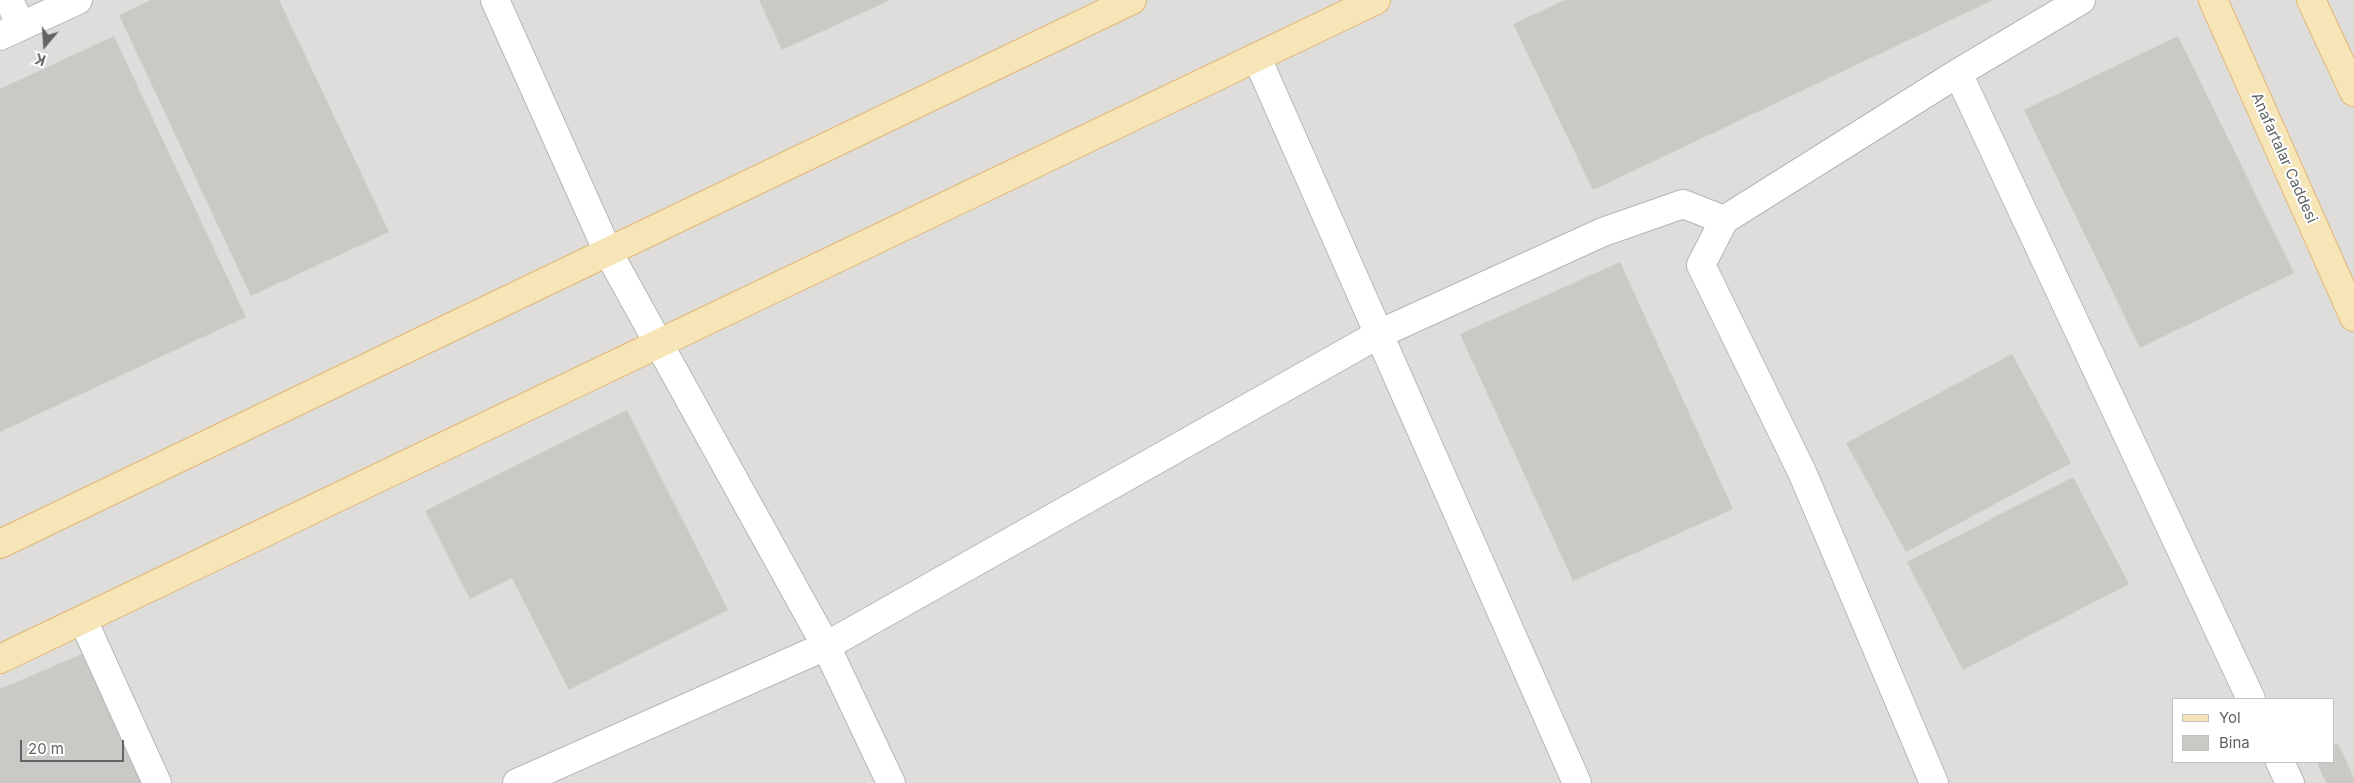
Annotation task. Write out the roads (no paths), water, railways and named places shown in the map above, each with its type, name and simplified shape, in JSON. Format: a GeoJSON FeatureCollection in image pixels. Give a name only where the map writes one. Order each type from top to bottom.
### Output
{"type":"FeatureCollection","features":[{"type":"Feature","properties":{"kind":"main road"},"geometry":{"type":"LineString","coordinates":[[0,544],[1132,0]]}},
{"type":"Feature","properties":{"kind":"main road"},"geometry":{"type":"LineString","coordinates":[[0,659],[1376,0]]}},
{"type":"Feature","properties":{"kind":"main road","name":"Anafartalar Caddesi"},"geometry":{"type":"LineString","coordinates":[[2214,0],[2354,317]]}},
{"type":"Feature","properties":{"kind":"main road"},"geometry":{"type":"LineString","coordinates":[[2312,0],[2354,92]]}},
{"type":"Feature","properties":{"kind":"street"},"geometry":{"type":"LineString","coordinates":[[9,0],[11,31],[78,0]]}},
{"type":"Feature","properties":{"kind":"street"},"geometry":{"type":"LineString","coordinates":[[495,0],[608,252],[826,646],[891,783]]}},
{"type":"Feature","properties":{"kind":"street"},"geometry":{"type":"LineString","coordinates":[[1934,783],[1802,472],[1701,265],[1724,220],[1958,73],[2081,0]]}},
{"type":"Feature","properties":{"kind":"street"},"geometry":{"type":"LineString","coordinates":[[1257,58],[1577,783]]}},
{"type":"Feature","properties":{"kind":"street"},"geometry":{"type":"LineString","coordinates":[[1958,73],[2251,698]]}},
{"type":"Feature","properties":{"kind":"street"},"geometry":{"type":"LineString","coordinates":[[517,783],[826,646],[1379,334],[1603,232],[1683,204],[1724,220]]}},
{"type":"Feature","properties":{"kind":"street"},"geometry":{"type":"LineString","coordinates":[[83,620],[157,783]]}},
{"type":"Feature","properties":{"kind":"street"},"geometry":{"type":"LineString","coordinates":[[2280,763],[2290,783]]}}]}
